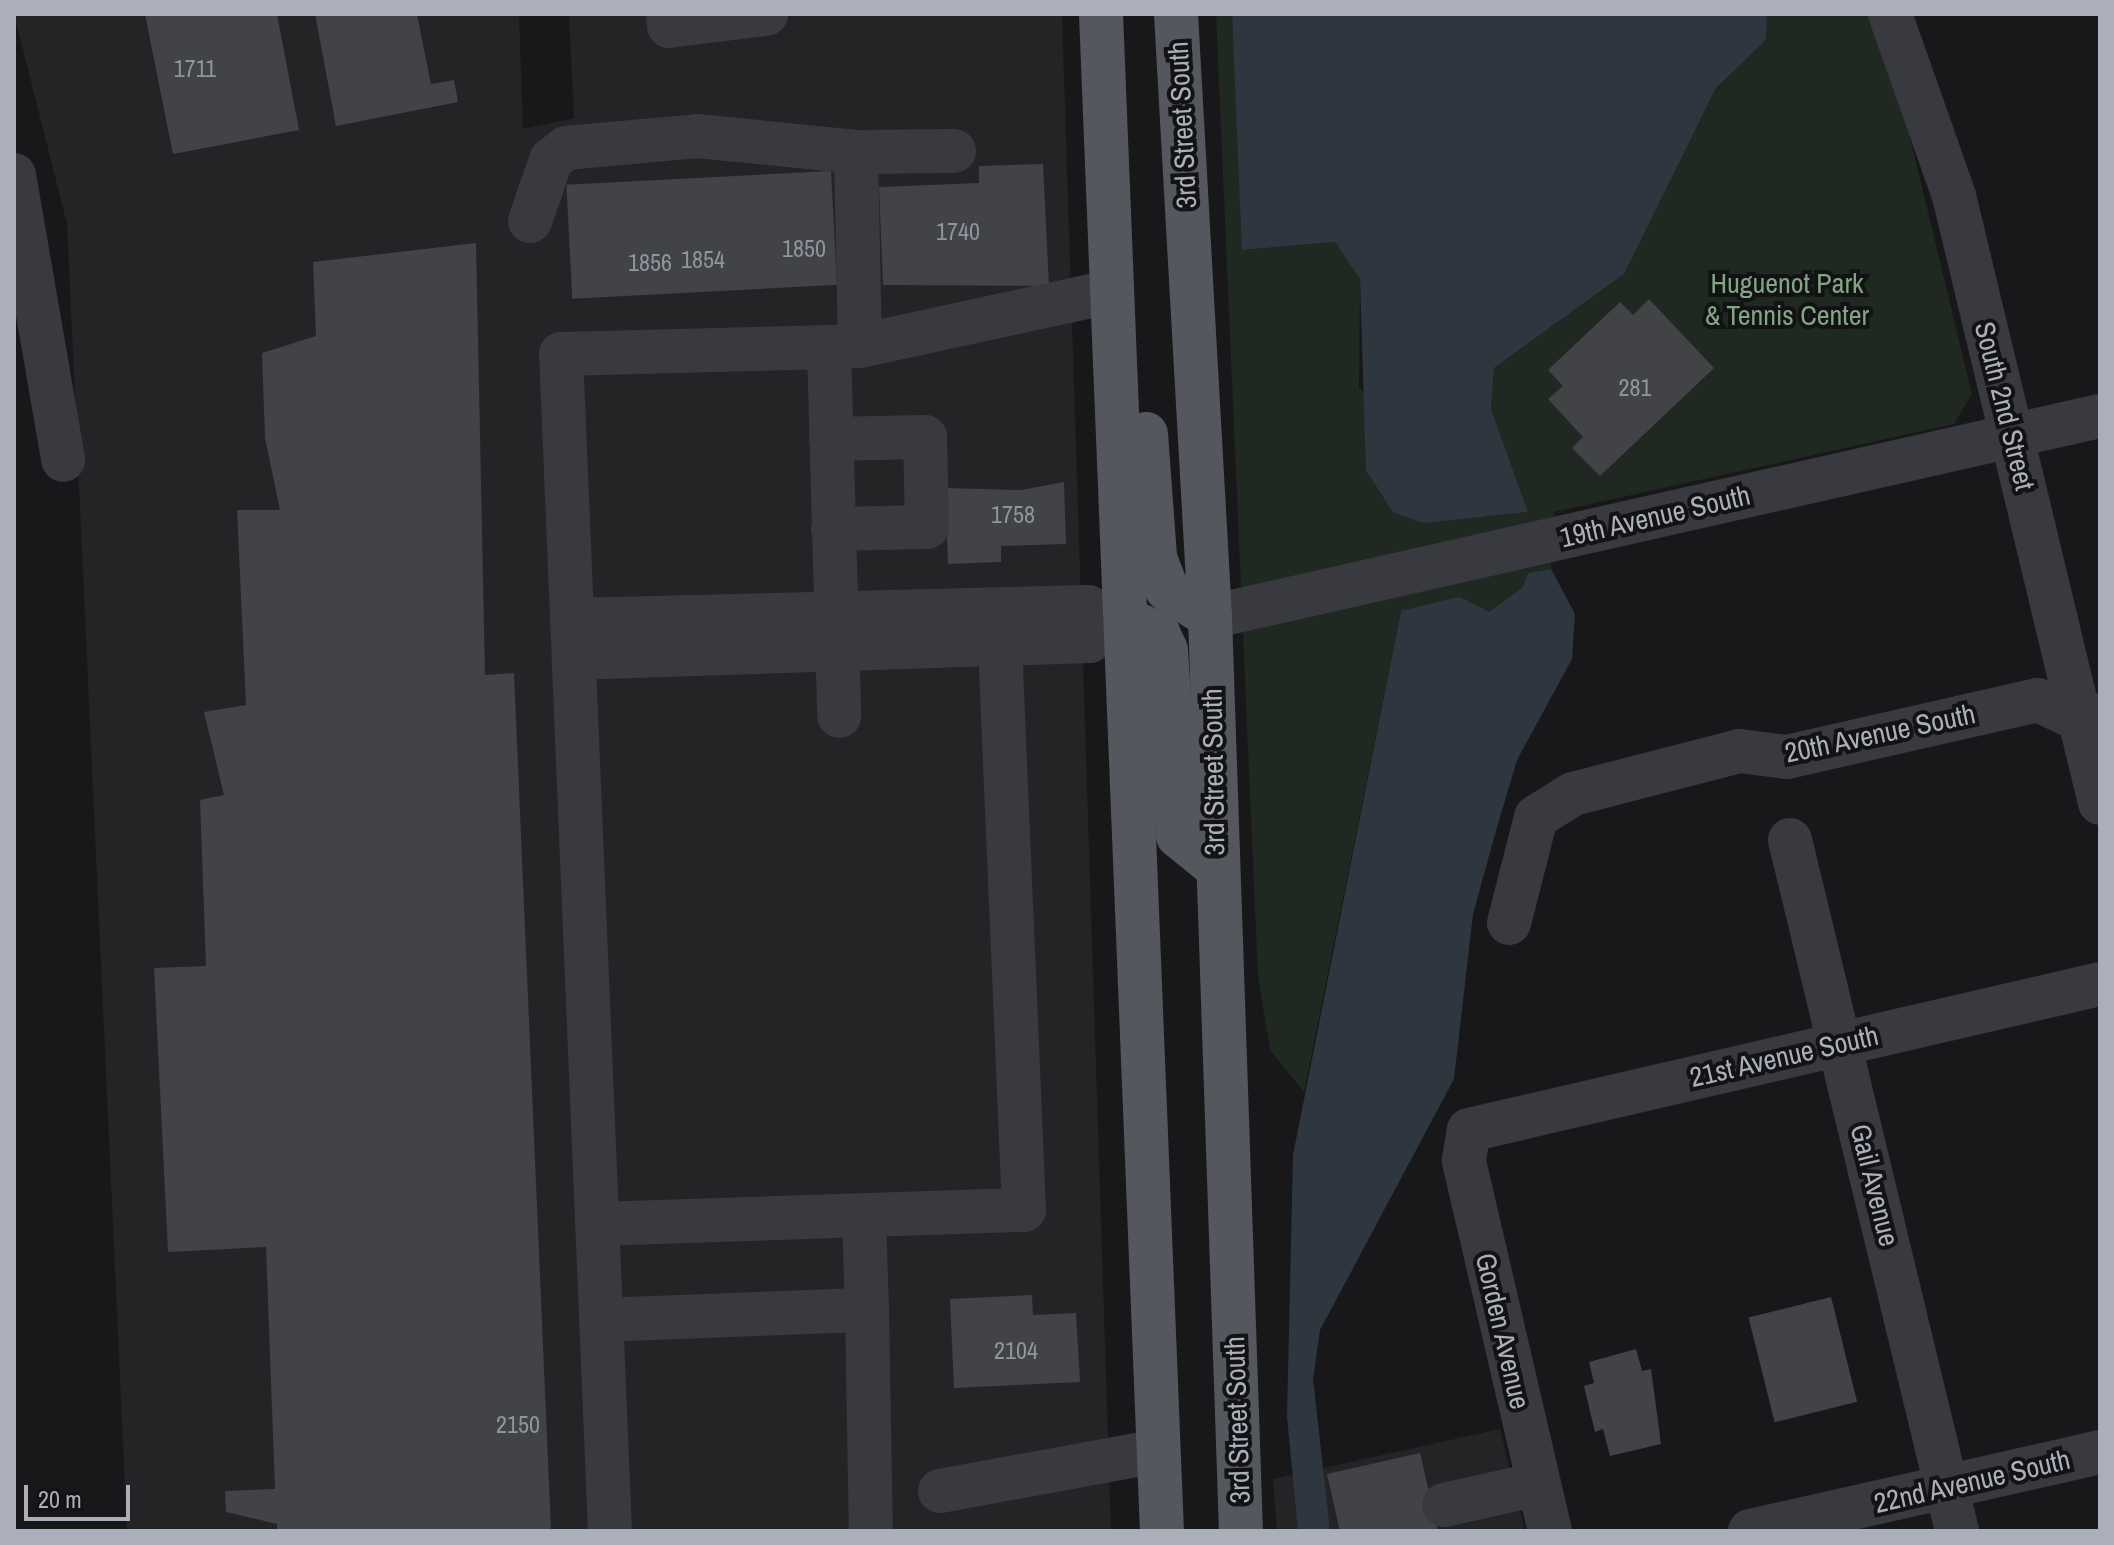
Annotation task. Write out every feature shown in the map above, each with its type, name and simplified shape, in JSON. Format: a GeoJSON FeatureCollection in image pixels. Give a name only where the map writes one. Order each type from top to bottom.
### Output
{"type":"FeatureCollection","features":[{"type":"Feature","properties":{"kind":"main road"},"geometry":{"type":"LineString","coordinates":[[1101,14],[1119,620],[1162,1531]]}},
{"type":"Feature","properties":{"kind":"main road","name":"3rd Street South"},"geometry":{"type":"LineString","coordinates":[[1176,14],[1210,617],[1215,866],[1241,1531]]}},
{"type":"Feature","properties":{"kind":"main road"},"geometry":{"type":"LineString","coordinates":[[1114,399],[1146,425],[1155,558],[1167,589],[1210,617]]}},
{"type":"Feature","properties":{"kind":"main road"},"geometry":{"type":"LineString","coordinates":[[1119,620],[1158,633],[1166,650],[1178,836],[1215,866]]}},
{"type":"Feature","properties":{"kind":"street"},"geometry":{"type":"LineString","coordinates":[[668,14],[669,26],[766,14]]}},
{"type":"Feature","properties":{"kind":"street","name":"South 2nd Street"},"geometry":{"type":"LineString","coordinates":[[1890,14],[1954,196],[2012,436],[2090,717],[2100,803]]}},
{"type":"Feature","properties":{"kind":"street"},"geometry":{"type":"LineString","coordinates":[[530,221],[551,160],[566,148],[697,136],[856,152],[954,151]]}},
{"type":"Feature","properties":{"kind":"street"},"geometry":{"type":"LineString","coordinates":[[839,716],[831,439],[844,348],[856,152]]}},
{"type":"Feature","properties":{"kind":"street"},"geometry":{"type":"LineString","coordinates":[[14,175],[63,460]]}},
{"type":"Feature","properties":{"kind":"street"},"geometry":{"type":"LineString","coordinates":[[610,1531],[561,354],[844,348],[1109,292]]}},
{"type":"Feature","properties":{"kind":"street","name":"19th Avenue South"},"geometry":{"type":"LineString","coordinates":[[1210,617],[2100,416]]}},
{"type":"Feature","properties":{"kind":"street"},"geometry":{"type":"LineString","coordinates":[[831,439],[925,437],[927,527],[833,529]]}},
{"type":"Feature","properties":{"kind":"street"},"geometry":{"type":"LineString","coordinates":[[574,639],[836,631],[1088,607],[1119,620]]}},
{"type":"Feature","properties":{"kind":"street"},"geometry":{"type":"LineString","coordinates":[[836,631],[1000,644],[1090,641],[1119,620]]}},
{"type":"Feature","properties":{"kind":"street"},"geometry":{"type":"LineString","coordinates":[[597,1224],[1024,1210],[1000,644]]}},
{"type":"Feature","properties":{"kind":"street","name":"20th Avenue South"},"geometry":{"type":"LineString","coordinates":[[1509,923],[1536,817],[1573,794],[1739,751],[1787,757],[2038,700],[2090,717]]}},
{"type":"Feature","properties":{"kind":"street","name":"Gail Avenue"},"geometry":{"type":"LineString","coordinates":[[1790,840],[1957,1531]]}},
{"type":"Feature","properties":{"kind":"street","name":"21st Avenue South"},"geometry":{"type":"LineString","coordinates":[[1469,1130],[2100,984]]}},
{"type":"Feature","properties":{"kind":"street","name":"Gorden Avenue"},"geometry":{"type":"LineString","coordinates":[[1469,1130],[1464,1160],[1550,1531]]}},
{"type":"Feature","properties":{"kind":"street"},"geometry":{"type":"LineString","coordinates":[[864,1216],[871,1531]]}},
{"type":"Feature","properties":{"kind":"street"},"geometry":{"type":"LineString","coordinates":[[601,1320],[867,1310]]}},
{"type":"Feature","properties":{"kind":"street"},"geometry":{"type":"LineString","coordinates":[[940,1491],[1157,1451]]}},
{"type":"Feature","properties":{"kind":"street","name":"22nd Avenue South"},"geometry":{"type":"LineString","coordinates":[[1750,1531],[2100,1452]]}},
{"type":"Feature","properties":{"kind":"street"},"geometry":{"type":"LineString","coordinates":[[1444,1505],[1539,1484]]}},
{"type":"Feature","properties":{"kind":"shaded area"},"geometry":{"type":"Polygon","coordinates":[[[14,14],[519,14],[523,129],[574,118],[569,14],[1062,14],[1111,1531],[127,1531],[67,224],[14,14]]]}},
{"type":"Feature","properties":{"kind":"shaded area"},"geometry":{"type":"Polygon","coordinates":[[[1232,14],[1767,14],[1766,40],[1716,88],[1624,274],[1494,368],[1491,409],[1528,512],[1423,523],[1393,512],[1366,470],[1360,279],[1335,242],[1242,250],[1232,14]]]}},
{"type":"Feature","properties":{"kind":"shaded area"},"geometry":{"type":"Polygon","coordinates":[[[1551,569],[1575,614],[1572,659],[1517,760],[1495,834],[1473,914],[1454,1079],[1320,1330],[1313,1379],[1330,1531],[1298,1531],[1287,1417],[1293,1155],[1401,611],[1459,597],[1489,612],[1523,587],[1528,573],[1551,569]]]}},
{"type":"Feature","properties":{"kind":"shaded area"},"geometry":{"type":"Polygon","coordinates":[[[1500,1429],[1525,1531],[1277,1531],[1273,1479],[1500,1429]]]}},
{"type":"Feature","properties":{"kind":"green space","name":"Huguenot Park & Tennis Center"},"geometry":{"type":"Polygon","coordinates":[[[1216,14],[1232,14],[1243,250],[1335,242],[1360,279],[1359,388],[1483,517],[1528,512],[1491,409],[1494,368],[1624,274],[1716,88],[1766,40],[1767,14],[1880,14],[1972,394],[1954,424],[1554,512],[1551,569],[1528,573],[1523,587],[1489,612],[1401,611],[1304,1092],[1270,1050],[1258,977],[1216,14]]]}},
{"type":"Feature","properties":{"kind":"building"},"geometry":{"type":"Polygon","coordinates":[[[145,14],[277,14],[299,130],[173,154],[145,14]]]}},
{"type":"Feature","properties":{"kind":"building"},"geometry":{"type":"Polygon","coordinates":[[[315,14],[417,14],[431,84],[454,80],[458,102],[336,126],[315,14]]]}},
{"type":"Feature","properties":{"kind":"building"},"geometry":{"type":"Polygon","coordinates":[[[1043,164],[1049,286],[883,285],[879,187],[979,183],[979,166],[1043,164]]]}},
{"type":"Feature","properties":{"kind":"building"},"geometry":{"type":"Polygon","coordinates":[[[831,171],[837,285],[572,299],[566,185],[831,171]]]}},
{"type":"Feature","properties":{"kind":"building"},"geometry":{"type":"Polygon","coordinates":[[[476,243],[485,675],[514,673],[551,1531],[277,1531],[277,1524],[226,1512],[225,1491],[275,1489],[266,1247],[168,1252],[154,968],[206,966],[200,800],[224,795],[204,712],[246,705],[237,510],[280,510],[265,438],[262,353],[316,336],[313,262],[476,243]]]}},
{"type":"Feature","properties":{"kind":"building"},"geometry":{"type":"Polygon","coordinates":[[[1649,299],[1714,368],[1600,476],[1572,448],[1583,437],[1548,399],[1563,386],[1548,370],[1620,302],[1633,315],[1649,299]]]}},
{"type":"Feature","properties":{"kind":"building"},"geometry":{"type":"Polygon","coordinates":[[[1064,482],[1066,544],[1001,546],[1001,562],[948,564],[945,488],[1021,490],[1064,482]]]}},
{"type":"Feature","properties":{"kind":"building"},"geometry":{"type":"Polygon","coordinates":[[[1032,1295],[1033,1315],[1076,1313],[1080,1382],[954,1388],[950,1299],[1032,1295]]]}},
{"type":"Feature","properties":{"kind":"building"},"geometry":{"type":"Polygon","coordinates":[[[1831,1297],[1857,1402],[1775,1422],[1749,1318],[1831,1297]]]}},
{"type":"Feature","properties":{"kind":"building"},"geometry":{"type":"Polygon","coordinates":[[[1636,1349],[1642,1371],[1651,1369],[1661,1444],[1610,1456],[1603,1429],[1595,1432],[1584,1386],[1594,1383],[1589,1362],[1636,1349]]]}},
{"type":"Feature","properties":{"kind":"building"},"geometry":{"type":"Polygon","coordinates":[[[1420,1453],[1438,1531],[1340,1531],[1327,1474],[1420,1453]]]}}]}
